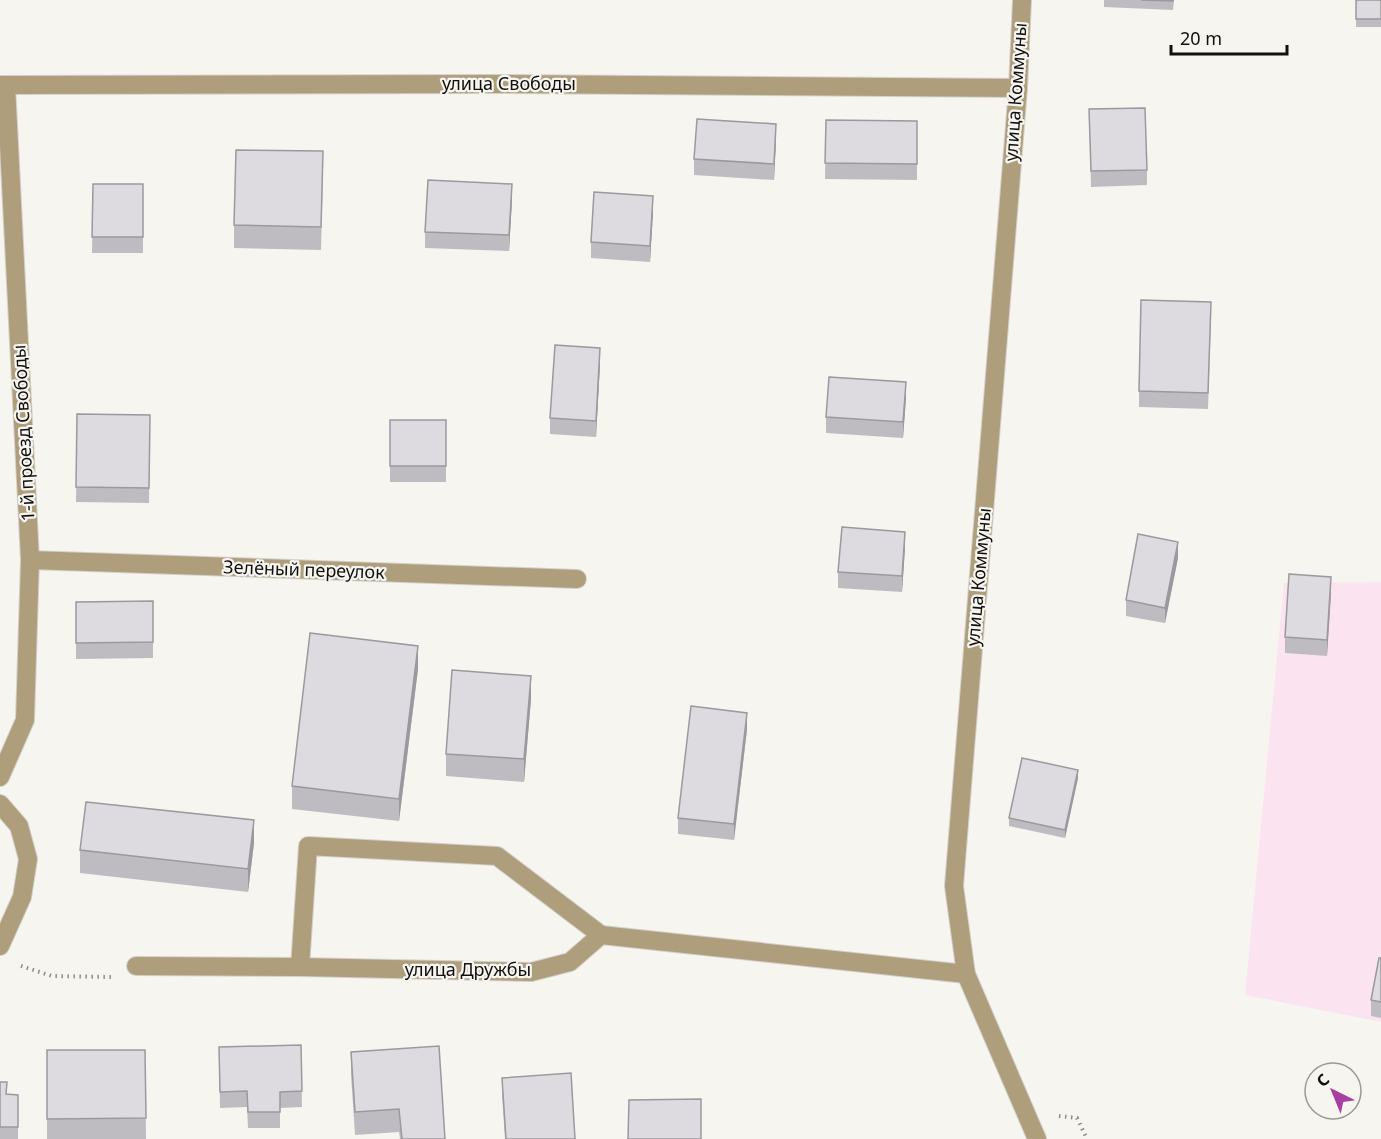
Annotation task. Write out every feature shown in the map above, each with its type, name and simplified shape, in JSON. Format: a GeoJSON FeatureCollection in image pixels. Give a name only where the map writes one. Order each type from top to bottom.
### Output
{"type":"FeatureCollection","features":[{"type":"Feature","properties":{"kind":"street","name":"улица Коммуны"},"geometry":{"type":"LineString","coordinates":[[1022,0],[1018,88],[954,886],[966,974],[1038,1139]]}},
{"type":"Feature","properties":{"kind":"street","name":"улица Свободы"},"geometry":{"type":"LineString","coordinates":[[3,85],[506,84],[1018,88]]}},
{"type":"Feature","properties":{"kind":"street","name":"1-й проезд Свободы"},"geometry":{"type":"LineString","coordinates":[[0,777],[25,720],[30,560],[3,85]]}},
{"type":"Feature","properties":{"kind":"street","name":"Зелёный переулок"},"geometry":{"type":"LineString","coordinates":[[30,560],[577,579]]}},
{"type":"Feature","properties":{"kind":"street"},"geometry":{"type":"LineString","coordinates":[[0,804],[19,826],[28,859],[22,897],[0,946]]}},
{"type":"Feature","properties":{"kind":"street"},"geometry":{"type":"LineString","coordinates":[[300,967],[308,846],[497,856],[601,935],[966,974]]}},
{"type":"Feature","properties":{"kind":"street","name":"улица Дружбы"},"geometry":{"type":"LineString","coordinates":[[135,966],[531,972],[570,962],[601,935]]}},
{"type":"Feature","properties":{"kind":"path"},"geometry":{"type":"LineString","coordinates":[[21,966],[52,976],[122,977],[135,966]]}},
{"type":"Feature","properties":{"kind":"path"},"geometry":{"type":"LineString","coordinates":[[1057,1115],[1077,1118],[1087,1139]]}},
{"type":"Feature","properties":{"kind":"shaded area"},"geometry":{"type":"Polygon","coordinates":[[[1381,582],[1381,1022],[1245,995],[1284,583],[1381,582]]]}},
{"type":"Feature","properties":{"kind":"building"},"geometry":{"type":"Polygon","coordinates":[[[1356,0],[1381,0],[1381,19],[1356,19],[1356,0]]]}},
{"type":"Feature","properties":{"kind":"building"},"geometry":{"type":"Polygon","coordinates":[[[1145,108],[1147,170],[1091,171],[1089,109],[1145,108]]]}},
{"type":"Feature","properties":{"kind":"building"},"geometry":{"type":"Polygon","coordinates":[[[697,119],[776,124],[774,164],[694,159],[697,119]]]}},
{"type":"Feature","properties":{"kind":"building"},"geometry":{"type":"Polygon","coordinates":[[[826,120],[917,121],[917,164],[825,163],[826,120]]]}},
{"type":"Feature","properties":{"kind":"building"},"geometry":{"type":"Polygon","coordinates":[[[236,150],[323,151],[321,227],[234,225],[236,150]]]}},
{"type":"Feature","properties":{"kind":"building"},"geometry":{"type":"Polygon","coordinates":[[[428,180],[512,184],[509,235],[425,232],[428,180]]]}},
{"type":"Feature","properties":{"kind":"building"},"geometry":{"type":"Polygon","coordinates":[[[93,184],[143,184],[143,237],[92,237],[93,184]]]}},
{"type":"Feature","properties":{"kind":"building"},"geometry":{"type":"Polygon","coordinates":[[[594,192],[653,196],[650,246],[591,242],[594,192]]]}},
{"type":"Feature","properties":{"kind":"building"},"geometry":{"type":"Polygon","coordinates":[[[1141,300],[1211,302],[1208,393],[1139,391],[1141,300]]]}},
{"type":"Feature","properties":{"kind":"building"},"geometry":{"type":"Polygon","coordinates":[[[555,345],[600,348],[596,421],[550,418],[555,345]]]}},
{"type":"Feature","properties":{"kind":"building"},"geometry":{"type":"Polygon","coordinates":[[[829,377],[906,382],[903,422],[826,417],[829,377]]]}},
{"type":"Feature","properties":{"kind":"building"},"geometry":{"type":"Polygon","coordinates":[[[77,414],[150,415],[149,488],[76,487],[77,414]]]}},
{"type":"Feature","properties":{"kind":"building"},"geometry":{"type":"Polygon","coordinates":[[[390,420],[446,420],[446,466],[390,466],[390,420]]]}},
{"type":"Feature","properties":{"kind":"building"},"geometry":{"type":"Polygon","coordinates":[[[842,527],[905,532],[902,576],[838,572],[842,527]]]}},
{"type":"Feature","properties":{"kind":"building"},"geometry":{"type":"Polygon","coordinates":[[[1138,534],[1178,542],[1165,608],[1126,600],[1138,534]]]}},
{"type":"Feature","properties":{"kind":"building"},"geometry":{"type":"Polygon","coordinates":[[[1289,574],[1331,577],[1327,640],[1285,637],[1289,574]]]}},
{"type":"Feature","properties":{"kind":"building"},"geometry":{"type":"Polygon","coordinates":[[[153,601],[153,642],[76,643],[76,602],[153,601]]]}},
{"type":"Feature","properties":{"kind":"building"},"geometry":{"type":"Polygon","coordinates":[[[310,633],[418,646],[399,799],[292,786],[310,633]]]}},
{"type":"Feature","properties":{"kind":"building"},"geometry":{"type":"Polygon","coordinates":[[[452,670],[531,676],[524,759],[446,754],[452,670]]]}},
{"type":"Feature","properties":{"kind":"building"},"geometry":{"type":"Polygon","coordinates":[[[691,706],[747,713],[734,824],[678,818],[691,706]]]}},
{"type":"Feature","properties":{"kind":"building"},"geometry":{"type":"Polygon","coordinates":[[[1022,758],[1078,770],[1065,830],[1009,818],[1022,758]]]}},
{"type":"Feature","properties":{"kind":"building"},"geometry":{"type":"Polygon","coordinates":[[[86,802],[254,820],[248,869],[80,850],[86,802]]]}},
{"type":"Feature","properties":{"kind":"building"},"geometry":{"type":"Polygon","coordinates":[[[1379,958],[1381,958],[1381,1002],[1371,1000],[1379,958]]]}},
{"type":"Feature","properties":{"kind":"building"},"geometry":{"type":"Polygon","coordinates":[[[301,1045],[302,1091],[280,1092],[280,1112],[248,1112],[247,1091],[220,1092],[219,1047],[301,1045]]]}},
{"type":"Feature","properties":{"kind":"building"},"geometry":{"type":"Polygon","coordinates":[[[439,1046],[445,1139],[402,1139],[399,1109],[355,1112],[351,1052],[439,1046]]]}},
{"type":"Feature","properties":{"kind":"building"},"geometry":{"type":"Polygon","coordinates":[[[47,1050],[145,1050],[146,1118],[47,1119],[47,1050]]]}},
{"type":"Feature","properties":{"kind":"building"},"geometry":{"type":"Polygon","coordinates":[[[571,1073],[575,1139],[506,1139],[502,1078],[571,1073]]]}},
{"type":"Feature","properties":{"kind":"building"},"geometry":{"type":"Polygon","coordinates":[[[0,1082],[7,1082],[6,1094],[18,1095],[18,1127],[0,1127],[0,1082]]]}},
{"type":"Feature","properties":{"kind":"building"},"geometry":{"type":"Polygon","coordinates":[[[701,1099],[701,1139],[628,1139],[629,1100],[701,1099]]]}}]}
